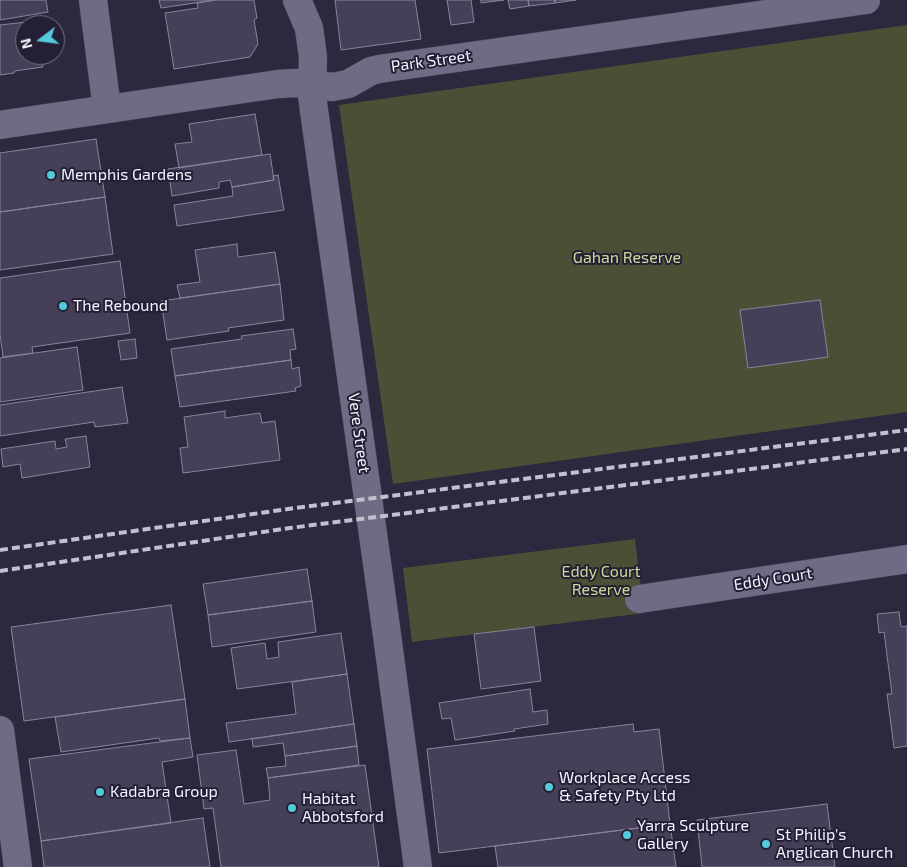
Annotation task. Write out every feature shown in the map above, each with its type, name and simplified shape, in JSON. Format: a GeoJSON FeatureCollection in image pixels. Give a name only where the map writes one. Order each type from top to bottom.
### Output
{"type":"FeatureCollection","features":[{"type":"Feature","properties":{"kind":"street"},"geometry":{"type":"LineString","coordinates":[[93,0],[107,109]]}},
{"type":"Feature","properties":{"kind":"street","name":"Vere Street"},"geometry":{"type":"LineString","coordinates":[[297,0],[308,28],[313,57],[312,96],[418,867]]}},
{"type":"Feature","properties":{"kind":"street","name":"Park Street"},"geometry":{"type":"LineString","coordinates":[[0,125],[278,84],[296,83],[332,87],[348,84],[371,71],[380,69],[866,0]]}},
{"type":"Feature","properties":{"kind":"street","name":"Eddy Court"},"geometry":{"type":"LineString","coordinates":[[639,599],[907,559]]}},
{"type":"Feature","properties":{"kind":"street"},"geometry":{"type":"LineString","coordinates":[[0,730],[18,867]]}},
{"type":"Feature","properties":{"kind":"green space","name":"Gahan Reserve"},"geometry":{"type":"Polygon","coordinates":[[[907,25],[907,412],[393,484],[339,105],[907,25]]]}},
{"type":"Feature","properties":{"kind":"green space","name":"Eddy Court Reserve"},"geometry":{"type":"Polygon","coordinates":[[[635,539],[644,613],[412,642],[403,568],[635,539]]]}},
{"type":"Feature","properties":{"kind":"building"},"geometry":{"type":"Polygon","coordinates":[[[0,0],[46,0],[48,12],[15,15],[15,18],[0,20],[0,0]]]}},
{"type":"Feature","properties":{"kind":"building"},"geometry":{"type":"Polygon","coordinates":[[[159,0],[215,0],[161,8],[159,0]]]}},
{"type":"Feature","properties":{"kind":"building"},"geometry":{"type":"Polygon","coordinates":[[[215,0],[254,0],[257,18],[254,20],[258,44],[250,57],[174,69],[165,13],[198,8],[197,3],[215,0]]]}},
{"type":"Feature","properties":{"kind":"building"},"geometry":{"type":"Polygon","coordinates":[[[335,0],[415,0],[421,39],[341,50],[335,0]]]}},
{"type":"Feature","properties":{"kind":"building"},"geometry":{"type":"Polygon","coordinates":[[[447,0],[471,0],[474,22],[451,25],[447,0]]]}},
{"type":"Feature","properties":{"kind":"building"},"geometry":{"type":"Polygon","coordinates":[[[481,0],[504,0],[481,3],[481,0]]]}},
{"type":"Feature","properties":{"kind":"building"},"geometry":{"type":"Polygon","coordinates":[[[508,0],[528,0],[529,6],[510,9],[508,0]]]}},
{"type":"Feature","properties":{"kind":"building"},"geometry":{"type":"Polygon","coordinates":[[[528,0],[555,0],[555,3],[529,6],[528,0]]]}},
{"type":"Feature","properties":{"kind":"building"},"geometry":{"type":"Polygon","coordinates":[[[555,0],[576,0],[555,3],[555,0]]]}},
{"type":"Feature","properties":{"kind":"building"},"geometry":{"type":"Polygon","coordinates":[[[15,23],[15,65],[43,65],[43,67],[0,75],[0,25],[15,23]]]}},
{"type":"Feature","properties":{"kind":"building"},"geometry":{"type":"Polygon","coordinates":[[[255,114],[262,155],[179,168],[175,144],[192,142],[189,124],[255,114]]]}},
{"type":"Feature","properties":{"kind":"building","name":"Memphis Gardens"},"geometry":{"type":"Polygon","coordinates":[[[96,139],[105,197],[0,212],[0,153],[96,139]]]}},
{"type":"Feature","properties":{"kind":"building"},"geometry":{"type":"Polygon","coordinates":[[[270,154],[274,180],[232,187],[230,180],[219,182],[219,188],[172,196],[168,169],[270,154]]]}},
{"type":"Feature","properties":{"kind":"building"},"geometry":{"type":"Polygon","coordinates":[[[278,175],[284,210],[177,226],[174,205],[233,196],[232,187],[274,180],[273,176],[278,175]]]}},
{"type":"Feature","properties":{"kind":"building"},"geometry":{"type":"Polygon","coordinates":[[[105,197],[113,254],[0,270],[0,212],[105,197]]]}},
{"type":"Feature","properties":{"kind":"building"},"geometry":{"type":"Polygon","coordinates":[[[237,244],[238,257],[275,252],[280,284],[180,298],[177,285],[200,282],[195,250],[237,244]]]}},
{"type":"Feature","properties":{"kind":"building","name":"The Rebound"},"geometry":{"type":"Polygon","coordinates":[[[120,261],[130,333],[32,347],[33,353],[3,357],[0,334],[0,278],[120,261]]]}},
{"type":"Feature","properties":{"kind":"building"},"geometry":{"type":"Polygon","coordinates":[[[280,284],[284,320],[228,328],[229,331],[167,340],[161,301],[280,284]]]}},
{"type":"Feature","properties":{"kind":"building"},"geometry":{"type":"Polygon","coordinates":[[[820,300],[828,357],[748,368],[740,310],[820,300]]]}},
{"type":"Feature","properties":{"kind":"building"},"geometry":{"type":"Polygon","coordinates":[[[293,329],[296,349],[290,350],[291,360],[175,376],[171,349],[242,339],[241,336],[293,329]]]}},
{"type":"Feature","properties":{"kind":"building"},"geometry":{"type":"Polygon","coordinates":[[[135,339],[137,358],[121,360],[118,341],[135,339]]]}},
{"type":"Feature","properties":{"kind":"building"},"geometry":{"type":"Polygon","coordinates":[[[77,347],[83,390],[0,402],[0,358],[77,347]]]}},
{"type":"Feature","properties":{"kind":"building"},"geometry":{"type":"Polygon","coordinates":[[[291,360],[292,369],[299,367],[301,386],[295,388],[296,391],[180,407],[175,376],[291,360]]]}},
{"type":"Feature","properties":{"kind":"building"},"geometry":{"type":"Polygon","coordinates":[[[122,387],[128,423],[95,427],[94,422],[0,436],[0,405],[122,387]]]}},
{"type":"Feature","properties":{"kind":"building"},"geometry":{"type":"Polygon","coordinates":[[[225,411],[225,418],[260,413],[262,423],[275,421],[280,460],[183,473],[180,448],[188,447],[184,417],[225,411]]]}},
{"type":"Feature","properties":{"kind":"building"},"geometry":{"type":"Polygon","coordinates":[[[86,436],[90,467],[22,478],[20,464],[3,467],[1,449],[55,441],[56,449],[67,447],[65,439],[86,436]]]}},
{"type":"Feature","properties":{"kind":"building"},"geometry":{"type":"Polygon","coordinates":[[[307,569],[312,601],[208,615],[203,584],[307,569]]]}},
{"type":"Feature","properties":{"kind":"building"},"geometry":{"type":"Polygon","coordinates":[[[312,601],[316,632],[212,647],[208,615],[312,601]]]}},
{"type":"Feature","properties":{"kind":"building"},"geometry":{"type":"Polygon","coordinates":[[[171,605],[185,699],[24,721],[11,627],[171,605]]]}},
{"type":"Feature","properties":{"kind":"building"},"geometry":{"type":"Polygon","coordinates":[[[899,612],[901,627],[907,626],[907,746],[894,748],[887,694],[892,694],[884,632],[879,633],[877,614],[899,612]]]}},
{"type":"Feature","properties":{"kind":"building"},"geometry":{"type":"Polygon","coordinates":[[[534,627],[541,681],[481,689],[474,634],[534,627]]]}},
{"type":"Feature","properties":{"kind":"building"},"geometry":{"type":"Polygon","coordinates":[[[341,633],[347,674],[237,689],[231,648],[265,643],[267,659],[279,657],[278,642],[341,633]]]}},
{"type":"Feature","properties":{"kind":"building"},"geometry":{"type":"Polygon","coordinates":[[[347,674],[354,724],[229,742],[226,723],[296,714],[292,682],[347,674]]]}},
{"type":"Feature","properties":{"kind":"building"},"geometry":{"type":"Polygon","coordinates":[[[530,689],[533,712],[547,710],[548,724],[455,740],[451,718],[442,719],[439,703],[530,689]]]}},
{"type":"Feature","properties":{"kind":"building"},"geometry":{"type":"Polygon","coordinates":[[[185,699],[190,738],[160,741],[159,738],[61,752],[55,717],[185,699]]]}},
{"type":"Feature","properties":{"kind":"building"},"geometry":{"type":"Polygon","coordinates":[[[354,724],[357,746],[285,756],[283,743],[253,747],[252,739],[354,724]]]}},
{"type":"Feature","properties":{"kind":"building","name":"Workplace Access & Safety Pty Ltd"},"geometry":{"type":"Polygon","coordinates":[[[633,724],[634,732],[659,729],[670,824],[439,853],[427,749],[633,724]]]}},
{"type":"Feature","properties":{"kind":"building","name":"Kadabra Group"},"geometry":{"type":"Polygon","coordinates":[[[190,738],[193,757],[162,762],[171,823],[41,841],[29,759],[190,738]]]}},
{"type":"Feature","properties":{"kind":"building"},"geometry":{"type":"Polygon","coordinates":[[[357,746],[359,765],[268,778],[266,768],[286,766],[285,756],[357,746]]]}},
{"type":"Feature","properties":{"kind":"building","name":"Habitat Abbotsford"},"geometry":{"type":"Polygon","coordinates":[[[236,750],[244,804],[270,800],[268,778],[365,765],[379,867],[221,867],[213,808],[204,809],[197,755],[236,750]]]}},
{"type":"Feature","properties":{"kind":"building","name":"St Philip's Anglican Church"},"geometry":{"type":"Polygon","coordinates":[[[827,804],[835,867],[702,867],[697,820],[827,804]]]}},
{"type":"Feature","properties":{"kind":"building"},"geometry":{"type":"Polygon","coordinates":[[[203,818],[210,867],[44,867],[41,841],[203,818]]]}},
{"type":"Feature","properties":{"kind":"building","name":"Yarra Sculpture Gallery"},"geometry":{"type":"Polygon","coordinates":[[[670,824],[676,867],[498,867],[495,846],[670,824]]]}},
{"type":"Feature","properties":{"kind":"railway"},"geometry":{"type":"LineString","coordinates":[[0,550],[288,509],[907,430]]}},
{"type":"Feature","properties":{"kind":"railway"},"geometry":{"type":"LineString","coordinates":[[0,571],[290,528],[907,449]]}},
{"type":"Feature","properties":{"kind":"place","name":"Memphis Gardens"},"geometry":{"type":"Point","coordinates":[51,175]}},
{"type":"Feature","properties":{"kind":"place","name":"The Rebound"},"geometry":{"type":"Point","coordinates":[63,306]}},
{"type":"Feature","properties":{"kind":"place","name":"Workplace Access & Safety Pty Ltd"},"geometry":{"type":"Point","coordinates":[549,787]}},
{"type":"Feature","properties":{"kind":"place","name":"Kadabra Group"},"geometry":{"type":"Point","coordinates":[100,792]}},
{"type":"Feature","properties":{"kind":"place","name":"Habitat Abbotsford"},"geometry":{"type":"Point","coordinates":[292,808]}},
{"type":"Feature","properties":{"kind":"place","name":"Yarra Sculpture Gallery"},"geometry":{"type":"Point","coordinates":[627,835]}},
{"type":"Feature","properties":{"kind":"place","name":"St Philip's Anglican Church"},"geometry":{"type":"Point","coordinates":[766,844]}}]}
